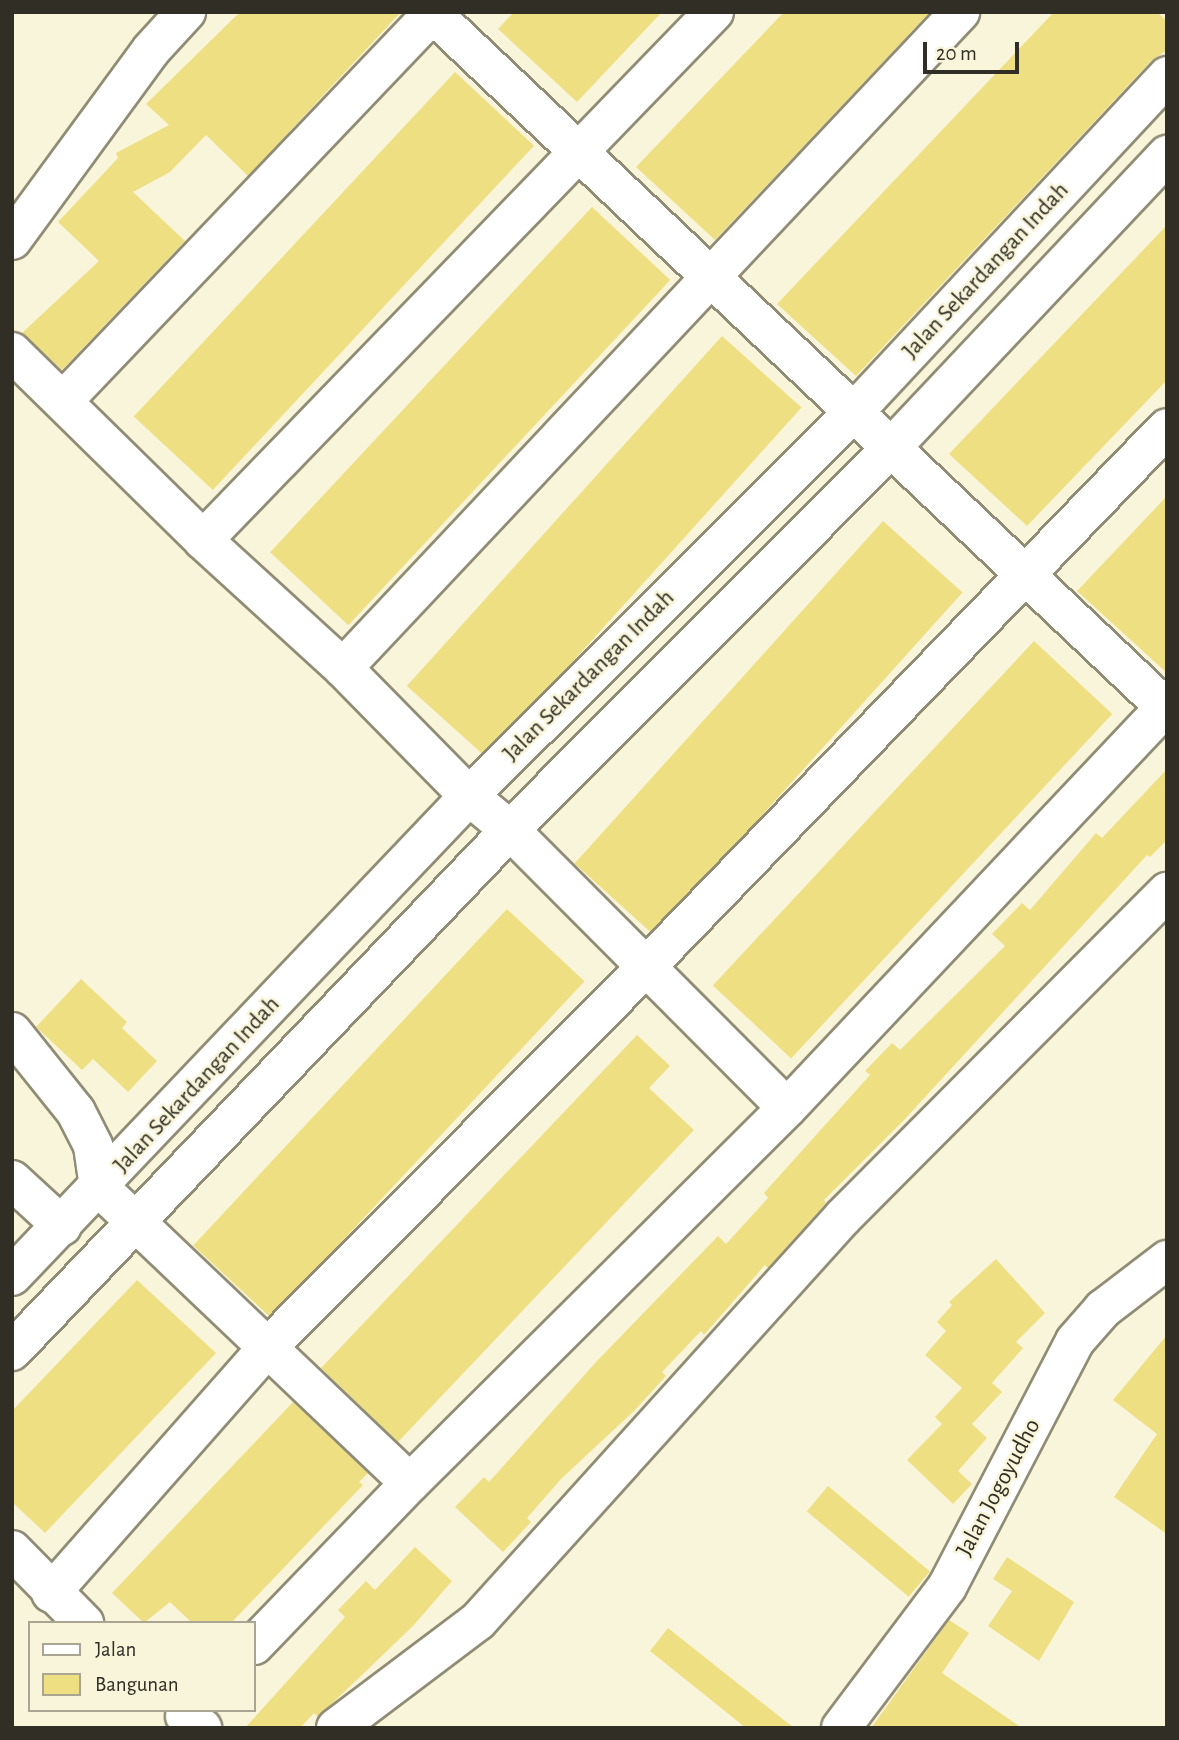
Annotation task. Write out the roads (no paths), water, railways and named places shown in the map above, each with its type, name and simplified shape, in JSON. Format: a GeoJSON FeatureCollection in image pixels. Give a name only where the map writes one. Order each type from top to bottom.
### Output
{"type":"FeatureCollection","features":[{"type":"Feature","properties":{"kind":"street"},"geometry":{"type":"LineString","coordinates":[[12,240],[150,50],[186,12]]}},
{"type":"Feature","properties":{"kind":"street"},"geometry":{"type":"LineString","coordinates":[[203,540],[714,12]]}},
{"type":"Feature","properties":{"kind":"street"},"geometry":{"type":"LineString","coordinates":[[343,668],[710,274],[960,12]]}},
{"type":"Feature","properties":{"kind":"street"},"geometry":{"type":"LineString","coordinates":[[63,401],[433,13],[577,153],[710,274],[1025,576],[1166,706],[787,1108],[410,1483],[256,1643]]}},
{"type":"Feature","properties":{"kind":"street","name":"Jalan Sekardangan Indah"},"geometry":{"type":"LineString","coordinates":[[12,1276],[469,796],[855,411],[1167,76]]}},
{"type":"Feature","properties":{"kind":"street","name":"Jalan Sekardangan Indah"},"geometry":{"type":"LineString","coordinates":[[12,1352],[132,1222],[510,830],[891,448],[1167,155]]}},
{"type":"Feature","properties":{"kind":"street"},"geometry":{"type":"LineString","coordinates":[[12,352],[203,540],[343,668],[469,796],[510,830],[644,969],[787,1108]]}},
{"type":"Feature","properties":{"kind":"street"},"geometry":{"type":"LineString","coordinates":[[51,1592],[266,1349],[644,969],[1167,428]]}},
{"type":"Feature","properties":{"kind":"street"},"geometry":{"type":"LineString","coordinates":[[336,1728],[478,1621],[843,1217],[1167,892]]}},
{"type":"Feature","properties":{"kind":"street"},"geometry":{"type":"LineString","coordinates":[[12,1032],[76,1112],[93,1146],[99,1187],[132,1222],[410,1483]]}},
{"type":"Feature","properties":{"kind":"street"},"geometry":{"type":"LineString","coordinates":[[12,1180],[62,1226]]}},
{"type":"Feature","properties":{"kind":"street","name":"Jalan Jogoyudho"},"geometry":{"type":"LineString","coordinates":[[841,1728],[947,1587],[1075,1341],[1103,1309],[1167,1260]]}},
{"type":"Feature","properties":{"kind":"street"},"geometry":{"type":"LineString","coordinates":[[12,1550],[82,1621]]}}]}
